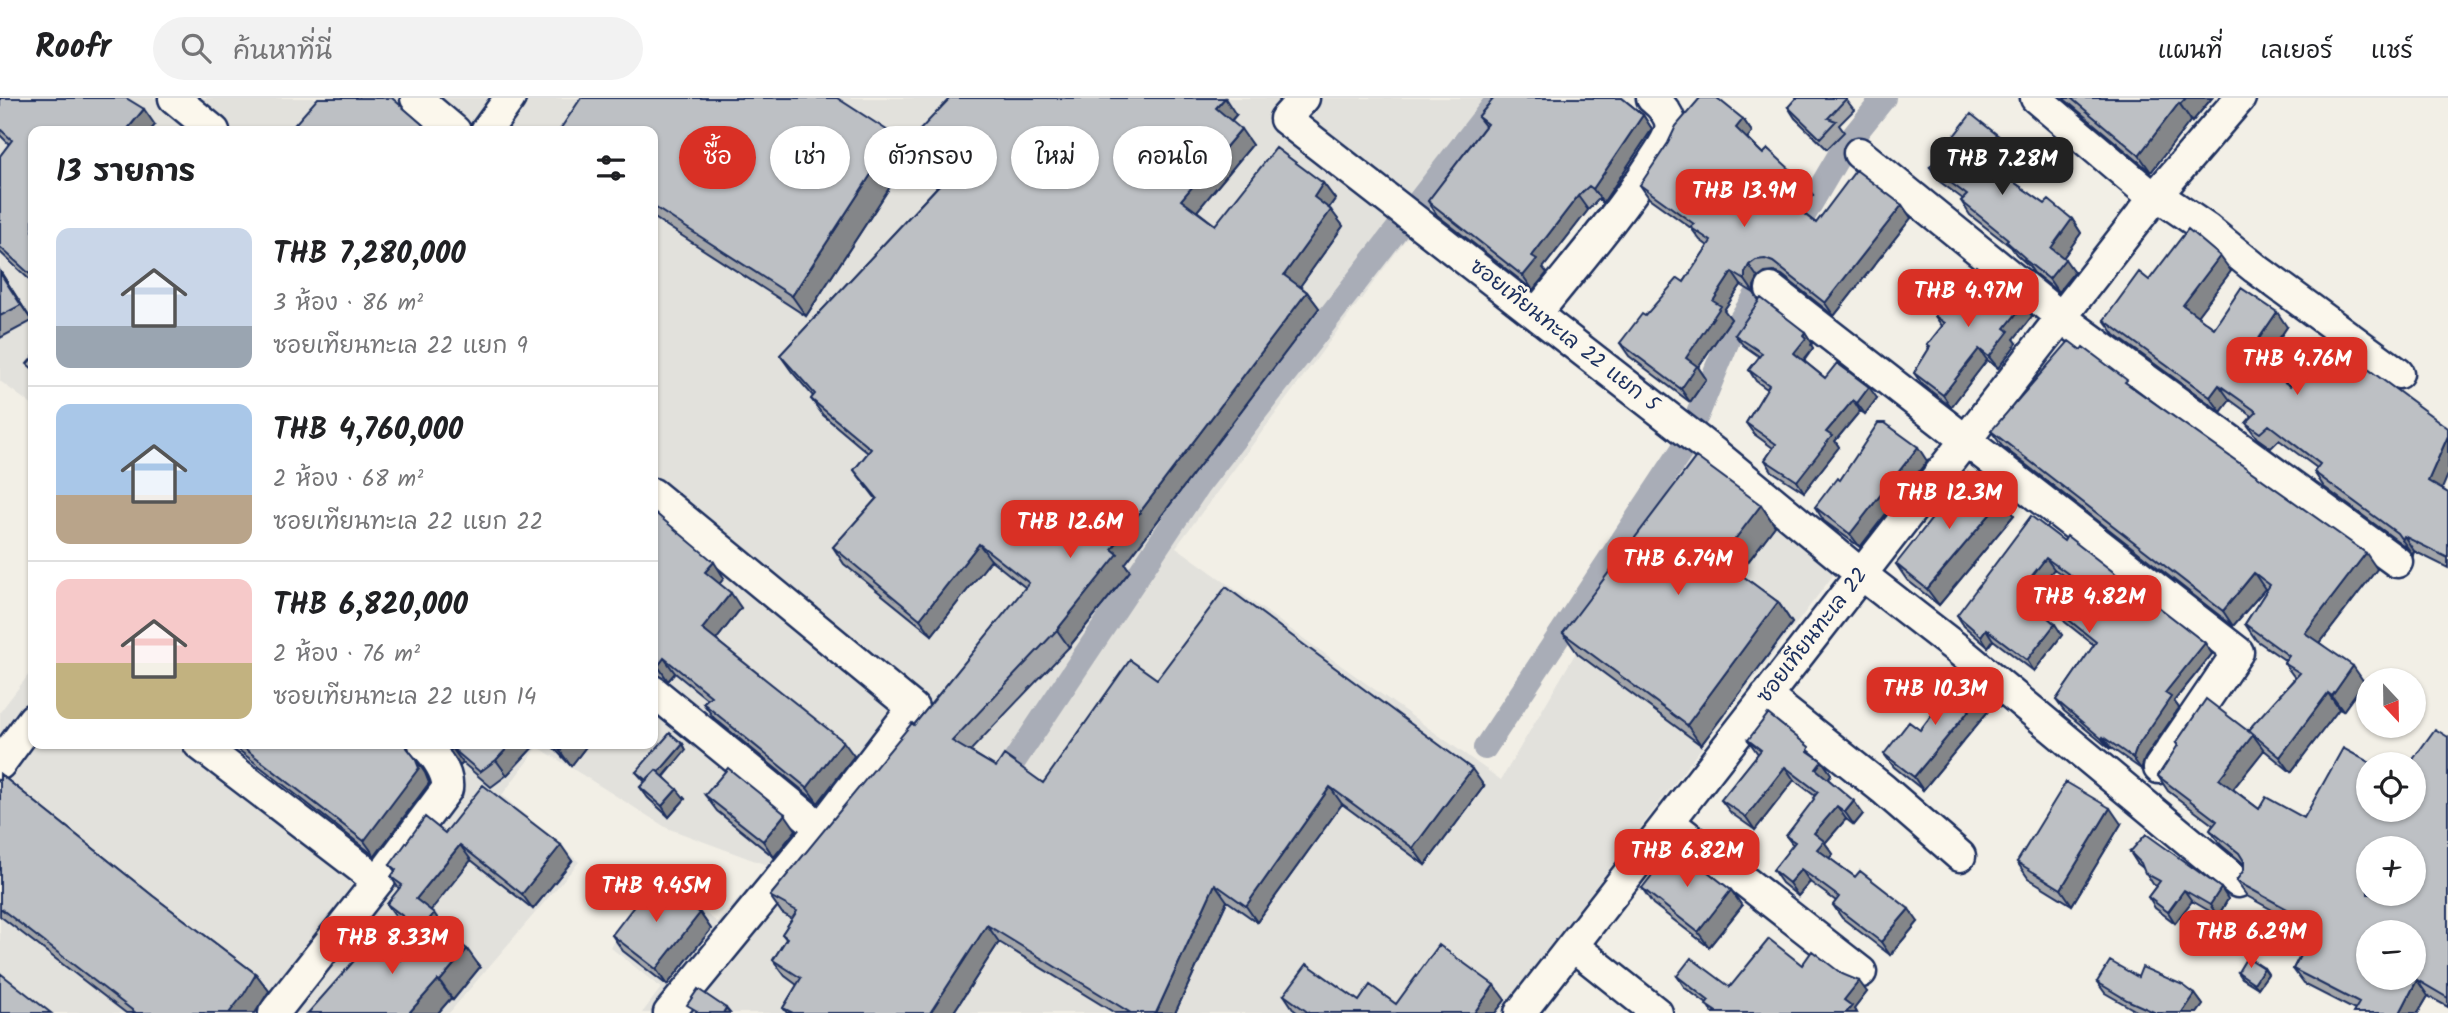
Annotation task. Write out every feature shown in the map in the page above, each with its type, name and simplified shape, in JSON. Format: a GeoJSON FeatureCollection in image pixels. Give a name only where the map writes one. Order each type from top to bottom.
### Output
{"type":"FeatureCollection","features":[{"type":"Feature","properties":{"kind":"street"},"geometry":{"type":"LineString","coordinates":[[174,98],[208,126]]}},
{"type":"Feature","properties":{"kind":"street"},"geometry":{"type":"LineString","coordinates":[[416,98],[449,126]]}},
{"type":"Feature","properties":{"kind":"street"},"geometry":{"type":"LineString","coordinates":[[490,126],[510,98]]}},
{"type":"Feature","properties":{"kind":"street","name":"ซอยเทียนทะเล 22 แยก 5"},"geometry":{"type":"LineString","coordinates":[[1304,98],[1285,119],[1713,452],[1861,574],[1955,647],[2238,882]]}},
{"type":"Feature","properties":{"kind":"street"},"geometry":{"type":"LineString","coordinates":[[1536,314],[1631,195],[1664,143],[1671,129],[1669,120],[1661,104],[1652,98]]}},
{"type":"Feature","properties":{"kind":"street"},"geometry":{"type":"LineString","coordinates":[[2036,98],[2155,196],[2207,229],[2398,373]]}},
{"type":"Feature","properties":{"kind":"street","name":"ซอยเทียนทะเล 22"},"geometry":{"type":"LineString","coordinates":[[1520,1013],[2155,196],[2240,98]]}},
{"type":"Feature","properties":{"kind":"street"},"geometry":{"type":"LineString","coordinates":[[1859,153],[2062,318],[2397,562]]}},
{"type":"Feature","properties":{"kind":"street"},"geometry":{"type":"LineString","coordinates":[[1771,289],[2238,652],[2159,768]]}},
{"type":"Feature","properties":{"kind":"street"},"geometry":{"type":"LineString","coordinates":[[658,498],[913,708],[821,828],[669,1013]]}},
{"type":"Feature","properties":{"kind":"street"},"geometry":{"type":"LineString","coordinates":[[658,695],[821,828]]}},
{"type":"Feature","properties":{"kind":"street"},"geometry":{"type":"LineString","coordinates":[[1766,696],[1883,789],[1960,856]]}},
{"type":"Feature","properties":{"kind":"street"},"geometry":{"type":"LineString","coordinates":[[0,764],[28,726]]}},
{"type":"Feature","properties":{"kind":"street"},"geometry":{"type":"LineString","coordinates":[[206,749],[378,881]]}},
{"type":"Feature","properties":{"kind":"street"},"geometry":{"type":"LineString","coordinates":[[274,1013],[447,789],[444,772],[428,749]]}},
{"type":"Feature","properties":{"kind":"street"},"geometry":{"type":"LineString","coordinates":[[1669,822],[1861,972]]}},
{"type":"Feature","properties":{"kind":"street"},"geometry":{"type":"LineString","coordinates":[[1573,946],[1657,1013]]}},
{"type":"Feature","properties":{"kind":"shaded area"},"geometry":{"type":"Polygon","coordinates":[[[0,98],[1521,98],[1409,235],[1176,547],[1501,780],[1693,453],[1838,569],[1499,1013],[642,1013],[661,988],[610,947],[665,882],[717,922],[769,866],[667,828],[541,749],[658,749],[658,126],[28,126],[28,402],[0,381],[0,98]]]}},
{"type":"Feature","properties":{"kind":"shaded area"},"geometry":{"type":"Polygon","coordinates":[[[28,676],[28,749],[536,749],[502,795],[579,862],[449,1013],[0,1013],[0,712],[28,676]]]}},
{"type":"Feature","properties":{"kind":"building"},"geometry":{"type":"Polygon","coordinates":[[[0,98],[126,98],[144,109],[130,126],[28,126],[28,272],[0,247],[0,156],[12,140],[0,129],[0,98]]]}},
{"type":"Feature","properties":{"kind":"building"},"geometry":{"type":"Polygon","coordinates":[[[318,98],[392,98],[424,126],[293,126],[318,98]]]}},
{"type":"Feature","properties":{"kind":"building"},"geometry":{"type":"Polygon","coordinates":[[[581,98],[837,98],[880,126],[864,126],[864,185],[792,296],[658,209],[658,126],[562,126],[581,98]]]}},
{"type":"Feature","properties":{"kind":"building"},"geometry":{"type":"Polygon","coordinates":[[[950,98],[1225,98],[1216,108],[1241,129],[1232,140],[1232,126],[1113,126],[1113,189],[1190,189],[1181,200],[1215,225],[1276,148],[1323,183],[1314,197],[1331,210],[1284,275],[1307,292],[1112,549],[1118,554],[1057,630],[952,741],[996,767],[1004,755],[1043,783],[1130,660],[1157,679],[1226,587],[1472,769],[1413,848],[1330,787],[1246,906],[1215,884],[1156,1013],[1131,1013],[987,925],[930,1013],[793,1013],[783,1008],[801,978],[773,960],[787,938],[782,934],[797,911],[770,896],[1029,583],[979,544],[920,619],[833,547],[877,498],[854,470],[871,449],[811,399],[815,394],[780,355],[935,189],[997,189],[997,126],[924,126],[950,98]]]}},
{"type":"Feature","properties":{"kind":"building"},"geometry":{"type":"Polygon","coordinates":[[[1494,98],[1622,98],[1643,115],[1593,189],[1589,186],[1578,196],[1532,256],[1537,259],[1523,276],[1428,201],[1487,124],[1478,117],[1494,98]]]}},
{"type":"Feature","properties":{"kind":"building"},"geometry":{"type":"Polygon","coordinates":[[[1700,98],[1717,98],[1743,119],[1736,128],[1763,154],[1768,149],[1804,182],[1787,201],[1816,223],[1856,170],[1902,205],[1825,303],[1773,262],[1765,259],[1756,260],[1749,265],[1745,280],[1732,272],[1713,301],[1721,306],[1686,358],[1697,366],[1681,389],[1620,343],[1642,314],[1645,316],[1678,278],[1684,282],[1711,241],[1690,227],[1694,224],[1640,185],[1676,126],[1700,98]]]}},
{"type":"Feature","properties":{"kind":"building"},"geometry":{"type":"Polygon","coordinates":[[[1796,98],[1846,99],[1828,118],[1836,121],[1820,138],[1788,107],[1796,98]]]}},
{"type":"Feature","properties":{"kind":"building"},"geometry":{"type":"Polygon","coordinates":[[[2071,98],[2186,98],[2179,103],[2139,155],[2071,98]]]}},
{"type":"Feature","properties":{"kind":"building"},"geometry":{"type":"Polygon","coordinates":[[[1971,114],[2005,141],[1988,164],[2045,204],[2049,200],[2072,219],[2051,248],[2065,259],[2049,279],[2024,259],[2006,241],[2008,239],[1961,201],[1967,195],[1930,167],[1971,114]]]}},
{"type":"Feature","properties":{"kind":"building"},"geometry":{"type":"Polygon","coordinates":[[[2188,229],[2220,256],[2183,305],[2214,328],[2241,288],[2277,312],[2247,356],[2290,386],[2310,363],[2315,367],[2323,359],[2341,374],[2353,358],[2448,428],[2448,436],[2428,481],[2448,493],[2448,558],[2404,536],[2402,540],[2397,533],[2314,472],[2320,464],[2269,425],[2260,433],[2246,423],[2257,412],[2219,385],[2210,397],[2104,320],[2139,272],[2149,280],[2188,229]]]}},
{"type":"Feature","properties":{"kind":"building"},"geometry":{"type":"Polygon","coordinates":[[[1976,266],[2024,304],[2005,328],[2009,331],[1989,357],[1979,349],[1943,395],[1914,373],[1930,347],[1927,345],[1945,323],[1935,316],[1953,292],[1956,294],[1976,266]]]}},
{"type":"Feature","properties":{"kind":"building"},"geometry":{"type":"Polygon","coordinates":[[[0,273],[21,305],[0,316],[0,273]]]}},
{"type":"Feature","properties":{"kind":"building"},"geometry":{"type":"Polygon","coordinates":[[[1761,298],[1805,332],[1803,335],[1806,338],[1794,353],[1825,378],[1837,363],[1869,387],[1857,403],[1853,400],[1826,432],[1832,436],[1797,481],[1765,460],[1776,444],[1746,423],[1769,385],[1749,370],[1762,353],[1735,335],[1761,298]]]}},
{"type":"Feature","properties":{"kind":"building"},"geometry":{"type":"Polygon","coordinates":[[[2069,341],[2081,350],[2083,347],[2127,380],[2125,382],[2366,553],[2305,633],[2353,666],[2332,696],[2328,693],[2280,757],[2248,730],[2300,673],[2284,663],[2289,656],[2245,624],[2270,585],[2254,573],[2223,611],[1991,431],[2069,341]]]}},
{"type":"Feature","properties":{"kind":"building"},"geometry":{"type":"Polygon","coordinates":[[[1878,423],[1885,423],[1918,447],[1850,534],[1815,507],[1837,478],[1840,480],[1878,423]]]}},
{"type":"Feature","properties":{"kind":"building"},"geometry":{"type":"Polygon","coordinates":[[[1696,457],[1761,505],[1720,559],[1778,602],[1687,725],[1563,633],[1696,457]]]}},
{"type":"Feature","properties":{"kind":"building"},"geometry":{"type":"Polygon","coordinates":[[[1968,473],[2003,499],[1927,589],[1896,564],[1968,473]]]}},
{"type":"Feature","properties":{"kind":"building"},"geometry":{"type":"Polygon","coordinates":[[[658,515],[714,562],[705,572],[731,593],[702,629],[843,741],[807,788],[703,703],[711,696],[664,658],[658,666],[658,515]]]}},
{"type":"Feature","properties":{"kind":"building"},"geometry":{"type":"Polygon","coordinates":[[[2031,516],[2064,541],[2067,536],[2205,643],[2165,693],[2171,697],[2137,747],[2133,758],[2103,737],[2102,739],[2056,700],[2096,642],[2058,611],[2081,583],[2046,558],[2019,592],[2055,624],[2027,660],[1986,629],[1981,636],[1957,615],[2031,516]]]}},
{"type":"Feature","properties":{"kind":"building"},"geometry":{"type":"Polygon","coordinates":[[[1964,672],[1986,690],[1914,777],[1884,754],[1909,722],[1920,730],[1964,672]]]}},
{"type":"Feature","properties":{"kind":"building"},"geometry":{"type":"Polygon","coordinates":[[[2206,699],[2253,735],[2219,779],[2259,809],[2266,797],[2304,818],[2343,748],[2356,755],[2356,822],[2426,822],[2426,752],[2418,752],[2435,729],[2448,737],[2448,998],[2426,985],[2426,920],[2356,920],[2356,990],[2412,990],[2400,1013],[2353,1013],[2359,1003],[2293,969],[2316,925],[2236,881],[2244,870],[2244,861],[2239,853],[2210,830],[2217,821],[2158,776],[2178,745],[2176,743],[2206,699]]]}},
{"type":"Feature","properties":{"kind":"building"},"geometry":{"type":"Polygon","coordinates":[[[1768,714],[1809,747],[1808,751],[1822,761],[1816,769],[1854,801],[1845,812],[1837,806],[1814,833],[1824,841],[1817,849],[1855,877],[1860,871],[1909,909],[1881,942],[1833,905],[1839,897],[1801,869],[1789,883],[1773,870],[1795,842],[1786,836],[1818,792],[1785,767],[1746,817],[1721,800],[1761,750],[1748,740],[1768,714]]]}},
{"type":"Feature","properties":{"kind":"building"},"geometry":{"type":"Polygon","coordinates":[[[670,733],[683,744],[659,772],[656,770],[646,780],[636,772],[670,733]]]}},
{"type":"Feature","properties":{"kind":"building"},"geometry":{"type":"Polygon","coordinates":[[[245,749],[408,749],[419,768],[364,841],[245,749]]]}},
{"type":"Feature","properties":{"kind":"building"},"geometry":{"type":"Polygon","coordinates":[[[453,749],[506,749],[480,772],[453,749]]]}},
{"type":"Feature","properties":{"kind":"building"},"geometry":{"type":"Polygon","coordinates":[[[728,768],[785,814],[763,841],[705,795],[728,768]]]}},
{"type":"Feature","properties":{"kind":"building"},"geometry":{"type":"Polygon","coordinates":[[[656,770],[677,789],[662,806],[640,787],[656,770]]]}},
{"type":"Feature","properties":{"kind":"building"},"geometry":{"type":"Polygon","coordinates":[[[0,774],[256,974],[229,1013],[136,1013],[0,908],[0,774]]]}},
{"type":"Feature","properties":{"kind":"building"},"geometry":{"type":"Polygon","coordinates":[[[2066,782],[2110,808],[2061,889],[2017,862],[2066,782]]]}},
{"type":"Feature","properties":{"kind":"building"},"geometry":{"type":"Polygon","coordinates":[[[483,785],[561,845],[522,894],[460,845],[416,899],[434,913],[421,930],[387,904],[402,885],[391,877],[396,870],[390,865],[425,817],[445,833],[483,785]]]}},
{"type":"Feature","properties":{"kind":"building"},"geometry":{"type":"Polygon","coordinates":[[[2146,834],[2221,888],[2210,905],[2184,890],[2168,912],[2148,897],[2160,881],[2145,873],[2141,863],[2130,852],[2146,834]]]}},
{"type":"Feature","properties":{"kind":"building"},"geometry":{"type":"Polygon","coordinates":[[[1675,846],[1731,890],[1698,932],[1642,888],[1675,846]]]}},
{"type":"Feature","properties":{"kind":"building"},"geometry":{"type":"Polygon","coordinates":[[[655,879],[700,913],[656,969],[612,935],[655,879]]]}},
{"type":"Feature","properties":{"kind":"building"},"geometry":{"type":"Polygon","coordinates":[[[434,921],[467,949],[409,1013],[308,1013],[375,937],[401,960],[434,921]]]}},
{"type":"Feature","properties":{"kind":"building"},"geometry":{"type":"Polygon","coordinates":[[[1769,939],[1802,965],[1812,951],[1842,974],[1859,981],[1844,1000],[1852,1006],[1846,1013],[1718,1013],[1706,1005],[1709,1001],[1677,976],[1691,958],[1730,987],[1769,939]]]}},
{"type":"Feature","properties":{"kind":"building"},"geometry":{"type":"Polygon","coordinates":[[[1439,945],[1494,985],[1474,1013],[1309,1013],[1284,995],[1307,964],[1359,1001],[1370,985],[1396,1004],[1439,945]]]}},
{"type":"Feature","properties":{"kind":"building"},"geometry":{"type":"Polygon","coordinates":[[[2247,957],[2264,968],[2254,983],[2238,972],[2247,957]]]}},
{"type":"Feature","properties":{"kind":"building"},"geometry":{"type":"Polygon","coordinates":[[[2110,961],[2138,977],[2142,967],[2183,985],[2195,994],[2182,1013],[2156,1013],[2097,982],[2110,961]]]}},
{"type":"Feature","properties":{"kind":"building"},"geometry":{"type":"Polygon","coordinates":[[[0,973],[51,1013],[0,1013],[0,973]]]}},
{"type":"Feature","properties":{"kind":"building"},"geometry":{"type":"Polygon","coordinates":[[[698,989],[726,1008],[723,1013],[695,1013],[697,1011],[687,1005],[698,989]]]}},
{"type":"Feature","properties":{"kind":"waterway"},"geometry":{"type":"LineString","coordinates":[[995,790],[1197,487],[1499,98]]}},
{"type":"Feature","properties":{"kind":"waterway"},"geometry":{"type":"LineString","coordinates":[[1697,416],[1729,338],[1843,149],[1884,98]]}},
{"type":"Feature","properties":{"kind":"waterway"},"geometry":{"type":"LineString","coordinates":[[1485,748],[1684,447]]}}]}
